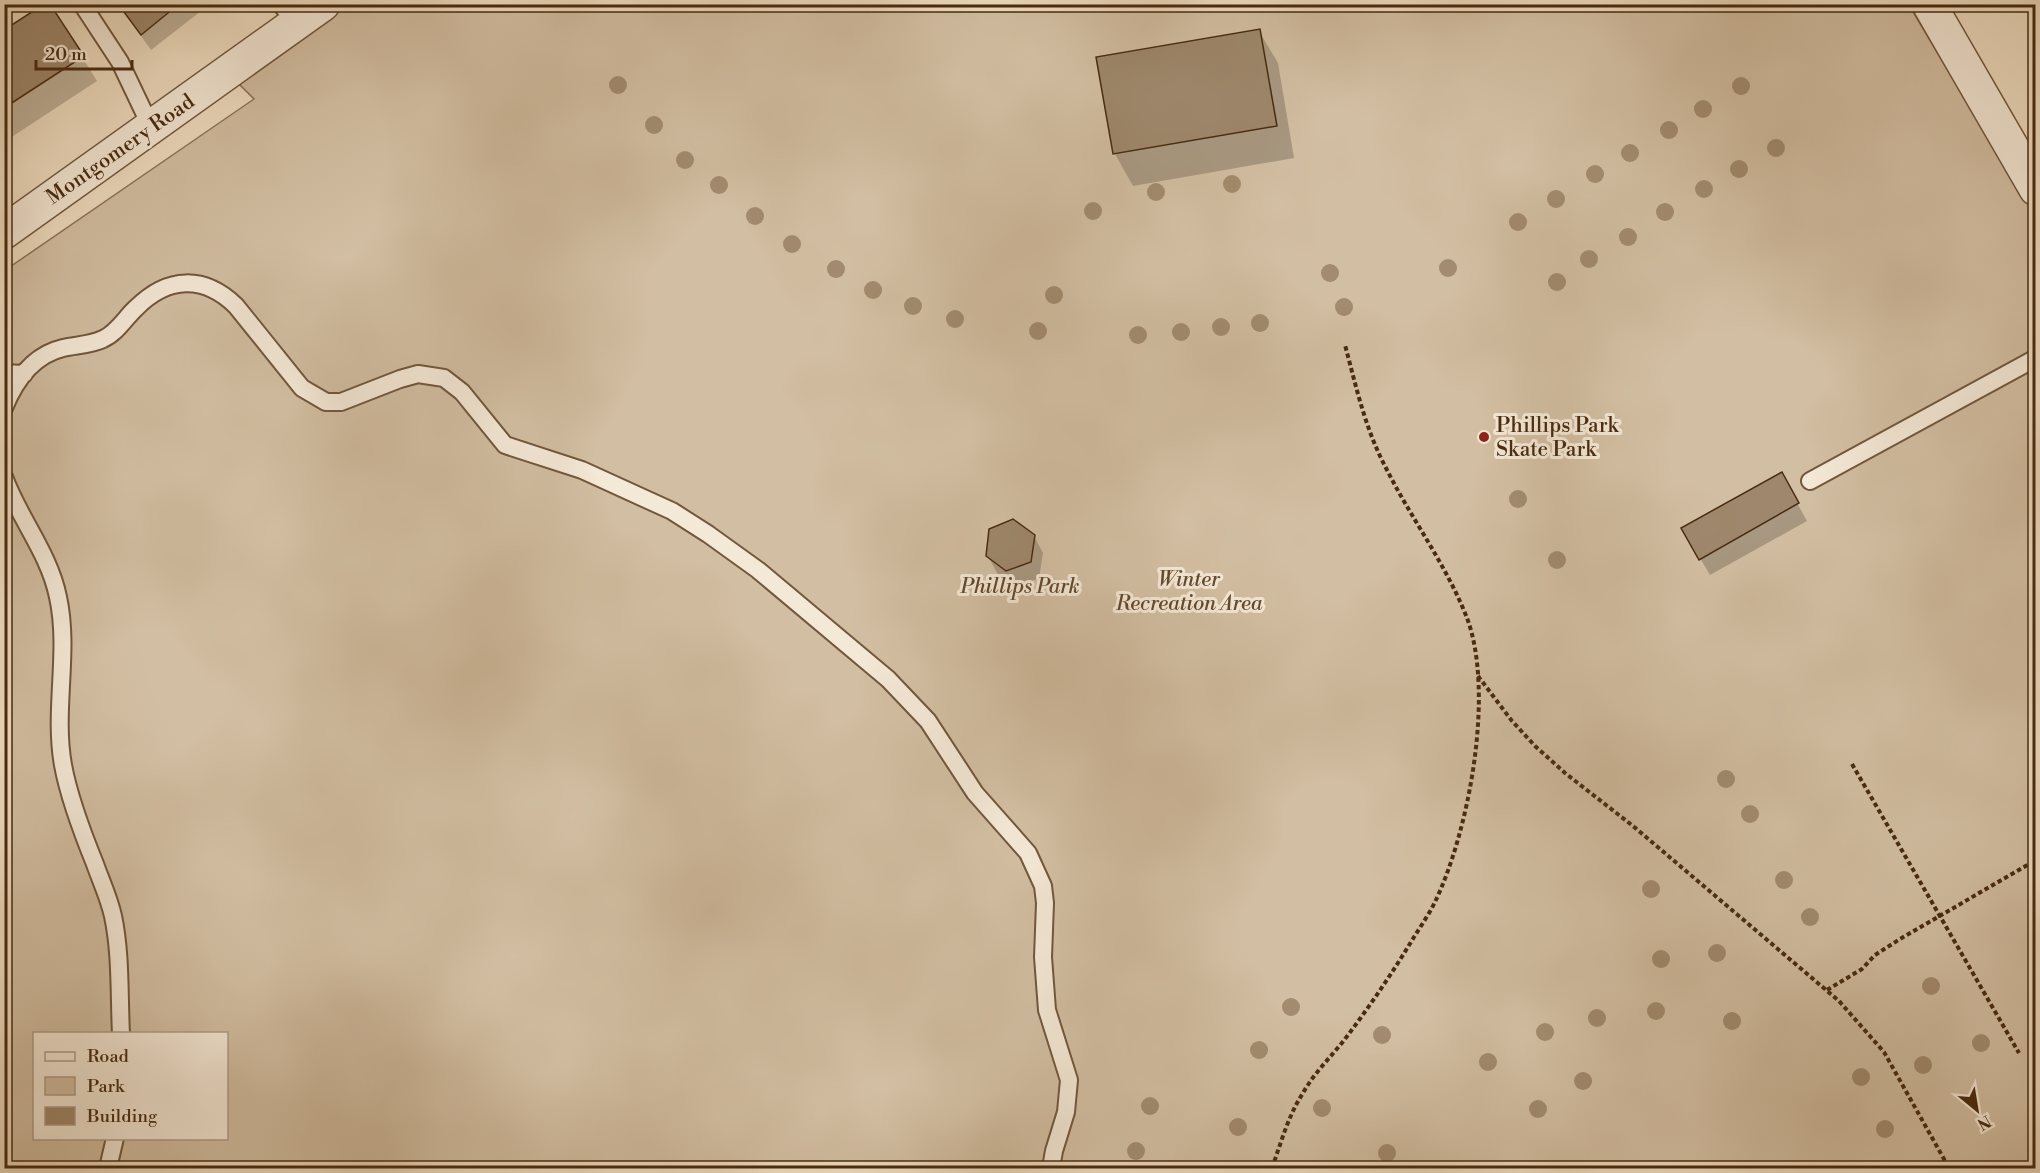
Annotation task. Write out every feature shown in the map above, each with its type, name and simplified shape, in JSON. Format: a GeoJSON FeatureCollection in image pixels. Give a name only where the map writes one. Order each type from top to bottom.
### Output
{"type":"FeatureCollection","features":[{"type":"Feature","properties":{"kind":"street","name":"Montgomery Road"},"geometry":{"type":"LineString","coordinates":[[4,232],[151,127],[288,14],[323,4]]}},
{"type":"Feature","properties":{"kind":"street"},"geometry":{"type":"LineString","coordinates":[[1934,6],[2036,189]]}},
{"type":"Feature","properties":{"kind":"lane"},"geometry":{"type":"LineString","coordinates":[[82,4],[120,62],[151,127]]}},
{"type":"Feature","properties":{"kind":"lane"},"geometry":{"type":"LineString","coordinates":[[4,408],[24,374],[40,358],[50,352],[102,340],[112,334],[139,305],[162,288],[187,283],[212,287],[236,306],[302,388],[313,396],[326,402],[341,402],[418,374],[444,378],[462,392],[505,446],[582,470],[643,496],[708,534],[758,570],[888,679],[928,721],[975,794],[1028,853],[1042,886],[1045,903],[1043,957],[1047,1010],[1069,1080],[1066,1112],[1051,1168]]}},
{"type":"Feature","properties":{"kind":"lane"},"geometry":{"type":"LineString","coordinates":[[1810,481],[2036,358]]}},
{"type":"Feature","properties":{"kind":"lane"},"geometry":{"type":"LineString","coordinates":[[4,373],[24,374]]}},
{"type":"Feature","properties":{"kind":"lane"},"geometry":{"type":"LineString","coordinates":[[4,477],[48,565],[58,598],[62,635],[61,743],[63,762],[88,847],[113,916],[118,952],[122,1032]]}},
{"type":"Feature","properties":{"kind":"lane"},"geometry":{"type":"LineString","coordinates":[[108,1168],[115,1140]]}},
{"type":"Feature","properties":{"kind":"path"},"geometry":{"type":"LineString","coordinates":[[1272,1168],[1287,1124],[1303,1092],[1393,972],[1435,902],[1460,837],[1473,773],[1478,676],[1477,658],[1467,619],[1442,568],[1384,466],[1367,425],[1345,345]]}},
{"type":"Feature","properties":{"kind":"path"},"geometry":{"type":"LineString","coordinates":[[1478,676],[1512,721],[1535,746],[1839,1001],[1884,1053],[1949,1168]]}},
{"type":"Feature","properties":{"kind":"path"},"geometry":{"type":"LineString","coordinates":[[1852,764],[2019,1053]]}},
{"type":"Feature","properties":{"kind":"path"},"geometry":{"type":"LineString","coordinates":[[1827,990],[1862,969],[1875,955],[1940,914],[2036,860]]}},
{"type":"Feature","properties":{"kind":"green space","name":"Phillips Park"},"geometry":{"type":"Polygon","coordinates":[[[336,5],[1909,5],[2035,216],[2035,1168],[5,1168],[4,271],[254,99],[237,82],[336,5]]]}},
{"type":"Feature","properties":{"kind":"building"},"geometry":{"type":"Polygon","coordinates":[[[44,4],[50,4],[84,56],[4,108],[4,30],[44,4]]]}},
{"type":"Feature","properties":{"kind":"building"},"geometry":{"type":"Polygon","coordinates":[[[118,4],[179,4],[141,35],[118,4]]]}},
{"type":"Feature","properties":{"kind":"building"},"geometry":{"type":"Polygon","coordinates":[[[1260,29],[1277,126],[1113,154],[1096,57],[1260,29]]]}},
{"type":"Feature","properties":{"kind":"building"},"geometry":{"type":"Polygon","coordinates":[[[1782,472],[1799,503],[1699,560],[1681,528],[1782,472]]]}},
{"type":"Feature","properties":{"kind":"building"},"geometry":{"type":"Polygon","coordinates":[[[1013,519],[1035,535],[1031,562],[1006,571],[986,556],[989,529],[1013,519]]]}},
{"type":"Feature","properties":{"kind":"place","name":"Phillips Park Skate Park"},"geometry":{"type":"Point","coordinates":[1484,437]}},
{"type":"Feature","properties":{"kind":"park label","name":"Winter Recreation Area"},"geometry":{"type":"Point","coordinates":[1189,591]}}]}
